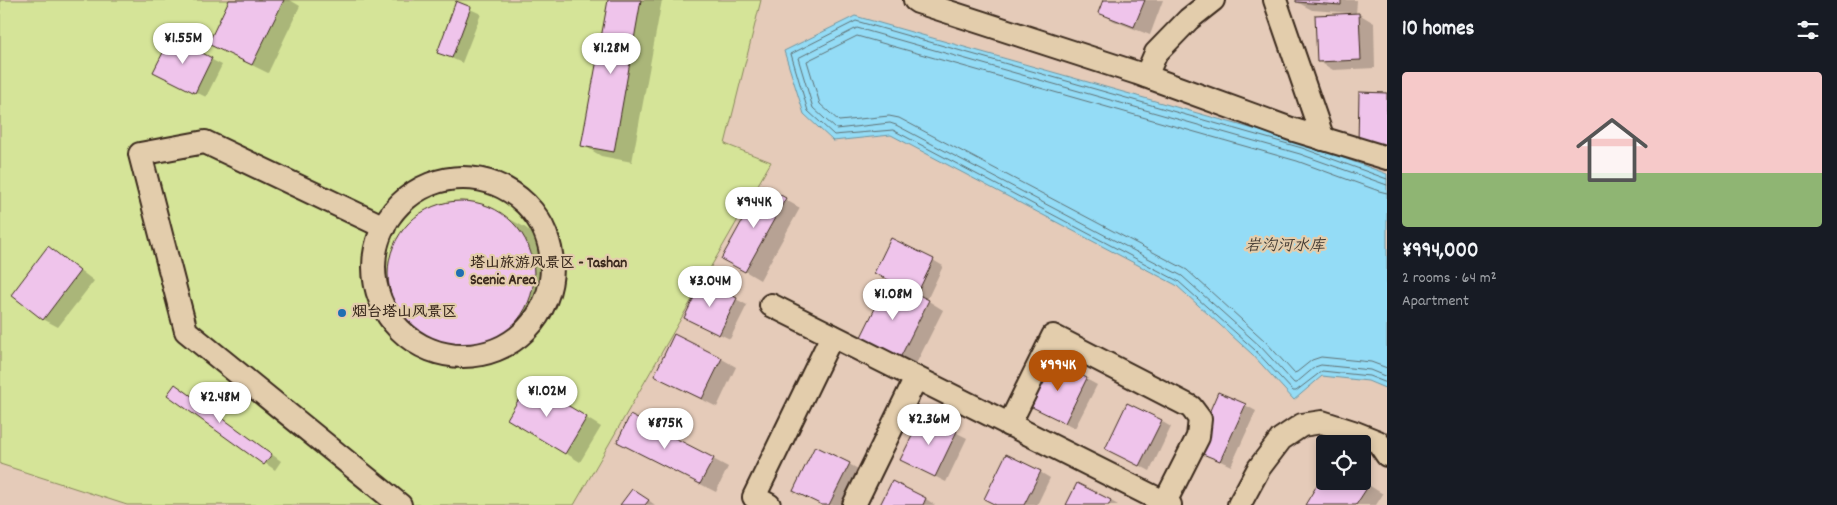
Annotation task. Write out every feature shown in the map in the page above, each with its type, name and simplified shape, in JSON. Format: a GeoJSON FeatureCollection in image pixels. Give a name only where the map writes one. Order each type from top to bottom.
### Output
{"type":"FeatureCollection","features":[{"type":"Feature","properties":{"kind":"street"},"geometry":{"type":"LineString","coordinates":[[915,0],[1146,76],[1291,129],[1387,158]]}},
{"type":"Feature","properties":{"kind":"street"},"geometry":{"type":"LineString","coordinates":[[1146,76],[1156,53],[1189,19],[1213,0]]}},
{"type":"Feature","properties":{"kind":"street"},"geometry":{"type":"LineString","coordinates":[[1275,0],[1323,139]]}},
{"type":"Feature","properties":{"kind":"street"},"geometry":{"type":"LineString","coordinates":[[384,227],[205,142],[140,154],[186,331],[400,505]]}},
{"type":"Feature","properties":{"kind":"street"},"geometry":{"type":"LineString","coordinates":[[460,177],[483,181],[518,196],[542,222],[547,240],[551,272],[544,302],[536,318],[515,342],[489,354],[476,355],[440,352],[422,346],[412,340],[386,317],[376,295],[374,261],[384,227],[408,197],[436,183],[460,177]]}},
{"type":"Feature","properties":{"kind":"street"},"geometry":{"type":"LineString","coordinates":[[771,306],[1161,503],[1198,437],[1200,419],[1191,407],[1053,336],[1009,425]]}},
{"type":"Feature","properties":{"kind":"street"},"geometry":{"type":"LineString","coordinates":[[769,505],[754,498],[832,336]]}},
{"type":"Feature","properties":{"kind":"street"},"geometry":{"type":"LineString","coordinates":[[854,505],[916,378]]}},
{"type":"Feature","properties":{"kind":"street"},"geometry":{"type":"LineString","coordinates":[[1239,505],[1260,468],[1281,439],[1302,425],[1322,422],[1353,432],[1378,442],[1387,455]]}},
{"type":"Feature","properties":{"kind":"green space","name":"烟台塔山风景区"},"geometry":{"type":"Polygon","coordinates":[[[0,0],[761,0],[725,144],[771,162],[574,505],[127,505],[0,464],[0,0]]]}},
{"type":"Feature","properties":{"kind":"water","name":"岩沟河水库"},"geometry":{"type":"Polygon","coordinates":[[[855,16],[1303,143],[1387,174],[1387,389],[1368,381],[1322,376],[1294,400],[1252,354],[1176,285],[891,135],[833,141],[804,114],[784,51],[855,16]]]}},
{"type":"Feature","properties":{"kind":"building"},"geometry":{"type":"Polygon","coordinates":[[[229,0],[284,0],[252,65],[208,44],[229,0]]]}},
{"type":"Feature","properties":{"kind":"building"},"geometry":{"type":"Polygon","coordinates":[[[608,0],[641,0],[614,152],[581,146],[608,0]]]}},
{"type":"Feature","properties":{"kind":"building"},"geometry":{"type":"Polygon","coordinates":[[[1103,0],[1145,0],[1134,27],[1098,13],[1103,0]]]}},
{"type":"Feature","properties":{"kind":"building"},"geometry":{"type":"Polygon","coordinates":[[[1296,0],[1341,0],[1341,5],[1296,2],[1296,0]]]}},
{"type":"Feature","properties":{"kind":"building"},"geometry":{"type":"Polygon","coordinates":[[[456,1],[471,7],[452,58],[437,53],[456,1]]]}},
{"type":"Feature","properties":{"kind":"building"},"geometry":{"type":"Polygon","coordinates":[[[1359,13],[1361,60],[1317,62],[1315,15],[1359,13]]]}},
{"type":"Feature","properties":{"kind":"building"},"geometry":{"type":"Polygon","coordinates":[[[171,37],[212,58],[195,93],[153,72],[171,37]]]}},
{"type":"Feature","properties":{"kind":"building"},"geometry":{"type":"Polygon","coordinates":[[[1359,92],[1387,93],[1387,145],[1358,145],[1359,92]]]}},
{"type":"Feature","properties":{"kind":"building"},"geometry":{"type":"Polygon","coordinates":[[[762,185],[786,198],[745,272],[721,259],[762,185]]]}},
{"type":"Feature","properties":{"kind":"building","name":"塔山旅游风景区 - Tashan Scenic Area"},"geometry":{"type":"Polygon","coordinates":[[[461,201],[489,207],[513,222],[528,246],[534,274],[528,302],[513,326],[489,341],[461,347],[433,341],[409,326],[394,302],[388,274],[394,246],[409,222],[433,207],[461,201]]]}},
{"type":"Feature","properties":{"kind":"building"},"geometry":{"type":"Polygon","coordinates":[[[891,238],[934,259],[917,294],[874,273],[891,238]]]}},
{"type":"Feature","properties":{"kind":"building"},"geometry":{"type":"Polygon","coordinates":[[[48,246],[80,271],[43,320],[11,295],[48,246]]]}},
{"type":"Feature","properties":{"kind":"building"},"geometry":{"type":"Polygon","coordinates":[[[889,280],[929,300],[898,362],[858,343],[889,280]]]}},
{"type":"Feature","properties":{"kind":"building"},"geometry":{"type":"Polygon","coordinates":[[[702,281],[737,298],[719,335],[684,318],[702,281]]]}},
{"type":"Feature","properties":{"kind":"building"},"geometry":{"type":"Polygon","coordinates":[[[674,334],[722,358],[702,399],[654,376],[674,334]]]}},
{"type":"Feature","properties":{"kind":"building"},"geometry":{"type":"Polygon","coordinates":[[[1052,361],[1087,378],[1065,423],[1030,406],[1052,361]]]}},
{"type":"Feature","properties":{"kind":"building"},"geometry":{"type":"Polygon","coordinates":[[[529,382],[587,417],[565,454],[507,419],[529,382]]]}},
{"type":"Feature","properties":{"kind":"building"},"geometry":{"type":"Polygon","coordinates":[[[175,384],[272,454],[264,465],[167,395],[175,384]]]}},
{"type":"Feature","properties":{"kind":"building"},"geometry":{"type":"Polygon","coordinates":[[[1218,392],[1246,404],[1220,461],[1193,450],[1218,392]]]}},
{"type":"Feature","properties":{"kind":"building"},"geometry":{"type":"Polygon","coordinates":[[[1127,403],[1162,420],[1139,466],[1105,449],[1127,403]]]}},
{"type":"Feature","properties":{"kind":"building"},"geometry":{"type":"Polygon","coordinates":[[[923,414],[957,431],[935,477],[900,460],[923,414]]]}},
{"type":"Feature","properties":{"kind":"building"},"geometry":{"type":"Polygon","coordinates":[[[630,415],[714,458],[700,484],[617,442],[630,415]]]}},
{"type":"Feature","properties":{"kind":"building"},"geometry":{"type":"Polygon","coordinates":[[[815,446],[850,463],[829,505],[822,505],[793,491],[815,446]]]}},
{"type":"Feature","properties":{"kind":"building"},"geometry":{"type":"Polygon","coordinates":[[[1006,454],[1041,471],[1024,505],[996,505],[984,499],[1006,454]]]}},
{"type":"Feature","properties":{"kind":"building"},"geometry":{"type":"Polygon","coordinates":[[[892,481],[926,498],[923,505],[880,505],[892,481]]]}},
{"type":"Feature","properties":{"kind":"building"},"geometry":{"type":"Polygon","coordinates":[[[1077,483],[1111,500],[1109,505],[1066,505],[1077,483]]]}},
{"type":"Feature","properties":{"kind":"building"},"geometry":{"type":"Polygon","coordinates":[[[1316,487],[1316,490],[1366,490],[1356,505],[1305,505],[1316,487]]]}},
{"type":"Feature","properties":{"kind":"building"},"geometry":{"type":"Polygon","coordinates":[[[632,489],[649,500],[645,505],[620,505],[632,489]]]}},
{"type":"Feature","properties":{"kind":"place","name":"塔山旅游风景区 - Tashan Scenic Area"},"geometry":{"type":"Point","coordinates":[460,273]}},
{"type":"Feature","properties":{"kind":"place","name":"烟台塔山风景区"},"geometry":{"type":"Point","coordinates":[342,313]}}]}
